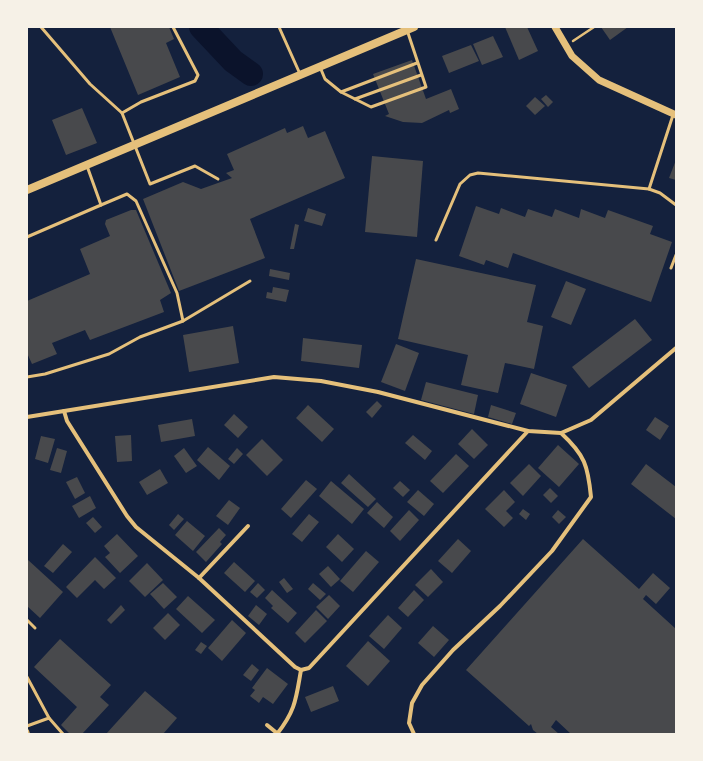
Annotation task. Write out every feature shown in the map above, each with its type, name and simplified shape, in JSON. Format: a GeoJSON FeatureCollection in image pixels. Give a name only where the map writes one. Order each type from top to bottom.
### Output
{"type":"FeatureCollection","features":[{"type":"Feature","properties":{"kind":"main road"},"geometry":{"type":"LineString","coordinates":[[27,190],[301,76],[411,28]]}},
{"type":"Feature","properties":{"kind":"street"},"geometry":{"type":"LineString","coordinates":[[555,27],[572,56],[599,80],[675,114]]}},
{"type":"Feature","properties":{"kind":"street"},"geometry":{"type":"LineString","coordinates":[[27,416],[274,377],[321,381],[378,392],[528,430],[561,433],[591,420],[676,348]]}},
{"type":"Feature","properties":{"kind":"street"},"geometry":{"type":"LineString","coordinates":[[64,410],[67,421],[127,516],[136,527],[199,578],[295,667],[301,670],[309,668],[528,430]]}},
{"type":"Feature","properties":{"kind":"street"},"geometry":{"type":"LineString","coordinates":[[414,734],[409,724],[412,703],[422,685],[453,650],[500,606],[552,551],[591,497],[589,471],[576,446],[561,433]]}},
{"type":"Feature","properties":{"kind":"street"},"geometry":{"type":"LineString","coordinates":[[199,578],[248,526]]}},
{"type":"Feature","properties":{"kind":"street"},"geometry":{"type":"LineString","coordinates":[[267,725],[277,734],[289,718],[293,710],[301,670]]}},
{"type":"Feature","properties":{"kind":"lane"},"geometry":{"type":"LineString","coordinates":[[41,27],[90,84],[122,113],[150,184],[194,166],[218,180]]}},
{"type":"Feature","properties":{"kind":"lane"},"geometry":{"type":"LineString","coordinates":[[122,113],[141,102],[195,81],[198,75],[173,27]]}},
{"type":"Feature","properties":{"kind":"lane"},"geometry":{"type":"LineString","coordinates":[[279,27],[301,76]]}},
{"type":"Feature","properties":{"kind":"lane"},"geometry":{"type":"LineString","coordinates":[[320,67],[325,79],[341,92],[371,107],[426,87],[417,63],[411,28]]}},
{"type":"Feature","properties":{"kind":"lane"},"geometry":{"type":"LineString","coordinates":[[341,92],[417,63]]}},
{"type":"Feature","properties":{"kind":"lane"},"geometry":{"type":"LineString","coordinates":[[355,99],[421,74]]}},
{"type":"Feature","properties":{"kind":"lane"},"geometry":{"type":"LineString","coordinates":[[649,189],[675,114]]}},
{"type":"Feature","properties":{"kind":"lane"},"geometry":{"type":"LineString","coordinates":[[86,165],[102,205]]}},
{"type":"Feature","properties":{"kind":"lane"},"geometry":{"type":"LineString","coordinates":[[436,240],[460,184],[470,175],[478,173],[649,189],[660,193],[676,205]]}},
{"type":"Feature","properties":{"kind":"lane"},"geometry":{"type":"LineString","coordinates":[[27,237],[127,194],[136,201],[177,293],[183,321]]}},
{"type":"Feature","properties":{"kind":"lane"},"geometry":{"type":"LineString","coordinates":[[672,268],[676,255]]}},
{"type":"Feature","properties":{"kind":"lane"},"geometry":{"type":"LineString","coordinates":[[27,377],[45,374],[109,354],[140,337],[183,321],[250,281]]}},
{"type":"Feature","properties":{"kind":"lane"},"geometry":{"type":"LineString","coordinates":[[27,620],[35,628]]}},
{"type":"Feature","properties":{"kind":"lane"},"geometry":{"type":"LineString","coordinates":[[27,677],[49,718],[63,734]]}},
{"type":"Feature","properties":{"kind":"lane"},"geometry":{"type":"LineString","coordinates":[[27,726],[49,718]]}},
{"type":"Feature","properties":{"kind":"path"},"geometry":{"type":"LineString","coordinates":[[566,45],[594,27]]}},
{"type":"Feature","properties":{"kind":"building"},"geometry":{"type":"Polygon","coordinates":[[[110,27],[169,27],[174,39],[166,43],[180,77],[138,95],[110,27]]]}},
{"type":"Feature","properties":{"kind":"building"},"geometry":{"type":"Polygon","coordinates":[[[505,27],[527,27],[538,51],[519,60],[505,27]]]}},
{"type":"Feature","properties":{"kind":"building"},"geometry":{"type":"Polygon","coordinates":[[[601,27],[628,27],[610,40],[601,27]]]}},
{"type":"Feature","properties":{"kind":"building"},"geometry":{"type":"Polygon","coordinates":[[[493,36],[503,57],[482,65],[473,44],[493,36]]]}},
{"type":"Feature","properties":{"kind":"building"},"geometry":{"type":"Polygon","coordinates":[[[471,45],[479,61],[449,73],[442,56],[471,45]]]}},
{"type":"Feature","properties":{"kind":"building"},"geometry":{"type":"Polygon","coordinates":[[[412,60],[426,99],[451,89],[459,109],[450,113],[449,110],[422,123],[403,122],[385,116],[389,114],[373,74],[412,60]]]}},
{"type":"Feature","properties":{"kind":"building"},"geometry":{"type":"Polygon","coordinates":[[[546,95],[553,102],[548,107],[541,99],[546,95]]]}},
{"type":"Feature","properties":{"kind":"building"},"geometry":{"type":"Polygon","coordinates":[[[535,97],[545,106],[535,115],[526,106],[535,97]]]}},
{"type":"Feature","properties":{"kind":"building"},"geometry":{"type":"Polygon","coordinates":[[[82,108],[97,143],[66,155],[52,120],[82,108]]]}},
{"type":"Feature","properties":{"kind":"building"},"geometry":{"type":"Polygon","coordinates":[[[303,126],[308,138],[325,131],[345,178],[250,219],[265,258],[179,291],[143,199],[183,182],[201,189],[232,178],[226,173],[234,170],[227,154],[285,128],[287,133],[303,126]]]}},
{"type":"Feature","properties":{"kind":"building"},"geometry":{"type":"Polygon","coordinates":[[[372,156],[423,161],[417,237],[365,232],[372,156]]]}},
{"type":"Feature","properties":{"kind":"building"},"geometry":{"type":"Polygon","coordinates":[[[676,160],[676,180],[669,178],[676,160]]]}},
{"type":"Feature","properties":{"kind":"building"},"geometry":{"type":"Polygon","coordinates":[[[476,206],[499,214],[501,208],[525,217],[528,209],[552,217],[555,209],[579,218],[581,209],[605,218],[608,210],[653,226],[650,234],[672,242],[651,302],[513,253],[508,268],[486,260],[484,265],[459,256],[476,206]]]}},
{"type":"Feature","properties":{"kind":"building"},"geometry":{"type":"Polygon","coordinates":[[[308,208],[326,214],[322,226],[304,221],[308,208]]]}},
{"type":"Feature","properties":{"kind":"building"},"geometry":{"type":"Polygon","coordinates":[[[131,210],[136,210],[171,293],[160,300],[164,312],[90,340],[85,330],[52,343],[57,354],[32,364],[27,353],[27,301],[90,274],[80,249],[110,236],[105,224],[106,220],[131,210]]]}},
{"type":"Feature","properties":{"kind":"building"},"geometry":{"type":"Polygon","coordinates":[[[295,224],[299,225],[294,249],[290,249],[295,224]]]}},
{"type":"Feature","properties":{"kind":"building"},"geometry":{"type":"Polygon","coordinates":[[[416,259],[536,285],[527,322],[543,326],[534,369],[505,363],[498,393],[461,385],[468,355],[398,339],[416,259]]]}},
{"type":"Feature","properties":{"kind":"building"},"geometry":{"type":"Polygon","coordinates":[[[270,269],[290,273],[289,280],[269,276],[270,269]]]}},
{"type":"Feature","properties":{"kind":"building"},"geometry":{"type":"Polygon","coordinates":[[[566,281],[586,289],[571,325],[551,317],[566,281]]]}},
{"type":"Feature","properties":{"kind":"building"},"geometry":{"type":"Polygon","coordinates":[[[273,287],[289,290],[286,302],[266,298],[267,292],[272,293],[273,287]]]}},
{"type":"Feature","properties":{"kind":"building"},"geometry":{"type":"Polygon","coordinates":[[[635,319],[652,340],[589,388],[572,367],[635,319]]]}},
{"type":"Feature","properties":{"kind":"building"},"geometry":{"type":"Polygon","coordinates":[[[233,326],[239,363],[189,372],[183,335],[233,326]]]}},
{"type":"Feature","properties":{"kind":"building"},"geometry":{"type":"Polygon","coordinates":[[[303,338],[362,345],[359,368],[301,361],[303,338]]]}},
{"type":"Feature","properties":{"kind":"building"},"geometry":{"type":"Polygon","coordinates":[[[396,344],[419,353],[405,391],[381,382],[396,344]]]}},
{"type":"Feature","properties":{"kind":"building"},"geometry":{"type":"Polygon","coordinates":[[[531,373],[567,385],[556,417],[520,404],[531,373]]]}},
{"type":"Feature","properties":{"kind":"building"},"geometry":{"type":"Polygon","coordinates":[[[426,382],[478,395],[474,414],[421,400],[426,382]]]}},
{"type":"Feature","properties":{"kind":"building"},"geometry":{"type":"Polygon","coordinates":[[[377,401],[382,406],[372,418],[366,412],[377,401]]]}},
{"type":"Feature","properties":{"kind":"building"},"geometry":{"type":"Polygon","coordinates":[[[308,405],[334,429],[322,442],[296,418],[308,405]]]}},
{"type":"Feature","properties":{"kind":"building"},"geometry":{"type":"Polygon","coordinates":[[[491,405],[516,413],[512,424],[488,417],[491,405]]]}},
{"type":"Feature","properties":{"kind":"building"},"geometry":{"type":"Polygon","coordinates":[[[234,414],[248,427],[238,438],[224,425],[234,414]]]}},
{"type":"Feature","properties":{"kind":"building"},"geometry":{"type":"Polygon","coordinates":[[[655,417],[669,426],[660,440],[646,430],[655,417]]]}},
{"type":"Feature","properties":{"kind":"building"},"geometry":{"type":"Polygon","coordinates":[[[192,419],[195,436],[161,442],[158,425],[192,419]]]}},
{"type":"Feature","properties":{"kind":"building"},"geometry":{"type":"Polygon","coordinates":[[[472,429],[488,445],[474,459],[458,444],[472,429]]]}},
{"type":"Feature","properties":{"kind":"building"},"geometry":{"type":"Polygon","coordinates":[[[131,435],[132,461],[117,462],[115,436],[131,435]]]}},
{"type":"Feature","properties":{"kind":"building"},"geometry":{"type":"Polygon","coordinates":[[[413,435],[432,451],[425,460],[405,443],[413,435]]]}},
{"type":"Feature","properties":{"kind":"building"},"geometry":{"type":"Polygon","coordinates":[[[41,436],[55,439],[48,463],[35,459],[41,436]]]}},
{"type":"Feature","properties":{"kind":"building"},"geometry":{"type":"Polygon","coordinates":[[[262,439],[283,460],[267,476],[246,455],[262,439]]]}},
{"type":"Feature","properties":{"kind":"building"},"geometry":{"type":"Polygon","coordinates":[[[558,445],[579,464],[559,487],[538,468],[558,445]]]}},
{"type":"Feature","properties":{"kind":"building"},"geometry":{"type":"Polygon","coordinates":[[[208,447],[230,466],[219,480],[197,460],[208,447]]]}},
{"type":"Feature","properties":{"kind":"building"},"geometry":{"type":"Polygon","coordinates":[[[57,448],[67,451],[61,473],[50,470],[57,448]]]}},
{"type":"Feature","properties":{"kind":"building"},"geometry":{"type":"Polygon","coordinates":[[[184,448],[197,466],[186,473],[174,456],[184,448]]]}},
{"type":"Feature","properties":{"kind":"building"},"geometry":{"type":"Polygon","coordinates":[[[237,448],[243,454],[234,464],[228,459],[237,448]]]}},
{"type":"Feature","properties":{"kind":"building"},"geometry":{"type":"Polygon","coordinates":[[[456,454],[469,466],[443,493],[430,481],[456,454]]]}},
{"type":"Feature","properties":{"kind":"building"},"geometry":{"type":"Polygon","coordinates":[[[529,464],[541,476],[523,496],[510,483],[529,464]]]}},
{"type":"Feature","properties":{"kind":"building"},"geometry":{"type":"Polygon","coordinates":[[[646,464],[676,487],[676,519],[631,484],[646,464]]]}},
{"type":"Feature","properties":{"kind":"building"},"geometry":{"type":"Polygon","coordinates":[[[160,469],[168,483],[147,495],[139,482],[160,469]]]}},
{"type":"Feature","properties":{"kind":"building"},"geometry":{"type":"Polygon","coordinates":[[[349,474],[376,499],[368,507],[341,483],[349,474]]]}},
{"type":"Feature","properties":{"kind":"building"},"geometry":{"type":"Polygon","coordinates":[[[77,477],[85,493],[75,499],[66,482],[77,477]]]}},
{"type":"Feature","properties":{"kind":"building"},"geometry":{"type":"Polygon","coordinates":[[[306,480],[317,489],[291,518],[281,509],[306,480]]]}},
{"type":"Feature","properties":{"kind":"building"},"geometry":{"type":"Polygon","coordinates":[[[331,481],[364,509],[352,524],[319,496],[331,481]]]}},
{"type":"Feature","properties":{"kind":"building"},"geometry":{"type":"Polygon","coordinates":[[[400,481],[410,490],[403,497],[393,488],[400,481]]]}},
{"type":"Feature","properties":{"kind":"building"},"geometry":{"type":"Polygon","coordinates":[[[550,488],[558,496],[551,503],[543,495],[550,488]]]}},
{"type":"Feature","properties":{"kind":"building"},"geometry":{"type":"Polygon","coordinates":[[[418,490],[434,504],[424,516],[407,502],[418,490]]]}},
{"type":"Feature","properties":{"kind":"building"},"geometry":{"type":"Polygon","coordinates":[[[504,490],[515,502],[506,511],[513,518],[504,527],[485,509],[504,490]]]}},
{"type":"Feature","properties":{"kind":"building"},"geometry":{"type":"Polygon","coordinates":[[[90,496],[96,508],[79,518],[72,506],[90,496]]]}},
{"type":"Feature","properties":{"kind":"building"},"geometry":{"type":"Polygon","coordinates":[[[229,500],[240,508],[228,525],[216,516],[229,500]]]}},
{"type":"Feature","properties":{"kind":"building"},"geometry":{"type":"Polygon","coordinates":[[[377,502],[393,517],[384,528],[367,513],[377,502]]]}},
{"type":"Feature","properties":{"kind":"building"},"geometry":{"type":"Polygon","coordinates":[[[523,509],[530,514],[526,520],[519,514],[523,509]]]}},
{"type":"Feature","properties":{"kind":"building"},"geometry":{"type":"Polygon","coordinates":[[[409,510],[419,520],[400,541],[390,531],[409,510]]]}},
{"type":"Feature","properties":{"kind":"building"},"geometry":{"type":"Polygon","coordinates":[[[558,510],[566,517],[559,524],[552,517],[558,510]]]}},
{"type":"Feature","properties":{"kind":"building"},"geometry":{"type":"Polygon","coordinates":[[[178,514],[184,519],[174,530],[169,525],[178,514]]]}},
{"type":"Feature","properties":{"kind":"building"},"geometry":{"type":"Polygon","coordinates":[[[309,514],[319,522],[302,542],[292,534],[309,514]]]}},
{"type":"Feature","properties":{"kind":"building"},"geometry":{"type":"Polygon","coordinates":[[[93,517],[102,527],[95,533],[86,523],[93,517]]]}},
{"type":"Feature","properties":{"kind":"building"},"geometry":{"type":"Polygon","coordinates":[[[187,521],[205,536],[193,551],[175,535],[187,521]]]}},
{"type":"Feature","properties":{"kind":"building"},"geometry":{"type":"Polygon","coordinates":[[[219,528],[226,535],[220,542],[222,544],[206,562],[196,552],[219,528]]]}},
{"type":"Feature","properties":{"kind":"building"},"geometry":{"type":"Polygon","coordinates":[[[117,534],[138,556],[120,573],[105,557],[110,553],[104,546],[117,534]]]}},
{"type":"Feature","properties":{"kind":"building"},"geometry":{"type":"Polygon","coordinates":[[[338,534],[354,549],[342,562],[326,547],[338,534]]]}},
{"type":"Feature","properties":{"kind":"building"},"geometry":{"type":"Polygon","coordinates":[[[458,539],[471,551],[452,573],[438,561],[458,539]]]}},
{"type":"Feature","properties":{"kind":"building"},"geometry":{"type":"Polygon","coordinates":[[[583,539],[639,589],[653,573],[670,588],[656,604],[646,595],[643,599],[676,629],[676,734],[571,734],[556,720],[551,727],[559,734],[538,734],[533,730],[531,724],[529,726],[466,670],[583,539]]]}},
{"type":"Feature","properties":{"kind":"building"},"geometry":{"type":"Polygon","coordinates":[[[63,544],[72,552],[53,573],[44,566],[63,544]]]}},
{"type":"Feature","properties":{"kind":"building"},"geometry":{"type":"Polygon","coordinates":[[[366,551],[379,562],[353,592],[340,581],[366,551]]]}},
{"type":"Feature","properties":{"kind":"building"},"geometry":{"type":"Polygon","coordinates":[[[95,557],[116,578],[104,589],[95,580],[77,598],[66,587],[95,557]]]}},
{"type":"Feature","properties":{"kind":"building"},"geometry":{"type":"Polygon","coordinates":[[[27,559],[63,592],[40,618],[27,606],[27,559]]]}},
{"type":"Feature","properties":{"kind":"building"},"geometry":{"type":"Polygon","coordinates":[[[234,562],[255,581],[245,592],[224,573],[234,562]]]}},
{"type":"Feature","properties":{"kind":"building"},"geometry":{"type":"Polygon","coordinates":[[[147,563],[163,580],[145,597],[129,581],[147,563]]]}},
{"type":"Feature","properties":{"kind":"building"},"geometry":{"type":"Polygon","coordinates":[[[328,566],[340,579],[331,587],[319,574],[328,566]]]}},
{"type":"Feature","properties":{"kind":"building"},"geometry":{"type":"Polygon","coordinates":[[[431,569],[443,582],[428,597],[415,585],[431,569]]]}},
{"type":"Feature","properties":{"kind":"building"},"geometry":{"type":"Polygon","coordinates":[[[284,578],[293,589],[287,593],[279,582],[284,578]]]}},
{"type":"Feature","properties":{"kind":"building"},"geometry":{"type":"Polygon","coordinates":[[[163,583],[177,597],[164,609],[150,594],[163,583]]]}},
{"type":"Feature","properties":{"kind":"building"},"geometry":{"type":"Polygon","coordinates":[[[258,583],[265,590],[257,598],[250,592],[258,583]]]}},
{"type":"Feature","properties":{"kind":"building"},"geometry":{"type":"Polygon","coordinates":[[[313,583],[326,594],[320,600],[308,589],[313,583]]]}},
{"type":"Feature","properties":{"kind":"building"},"geometry":{"type":"Polygon","coordinates":[[[272,590],[297,613],[288,623],[271,608],[273,606],[265,598],[272,590]]]}},
{"type":"Feature","properties":{"kind":"building"},"geometry":{"type":"Polygon","coordinates":[[[414,590],[424,600],[408,617],[398,608],[414,590]]]}},
{"type":"Feature","properties":{"kind":"building"},"geometry":{"type":"Polygon","coordinates":[[[329,595],[340,606],[328,619],[316,607],[329,595]]]}},
{"type":"Feature","properties":{"kind":"building"},"geometry":{"type":"Polygon","coordinates":[[[188,596],[215,620],[202,633],[176,609],[188,596]]]}},
{"type":"Feature","properties":{"kind":"building"},"geometry":{"type":"Polygon","coordinates":[[[121,605],[125,610],[111,624],[107,620],[121,605]]]}},
{"type":"Feature","properties":{"kind":"building"},"geometry":{"type":"Polygon","coordinates":[[[256,605],[267,614],[259,625],[248,616],[256,605]]]}},
{"type":"Feature","properties":{"kind":"building"},"geometry":{"type":"Polygon","coordinates":[[[316,610],[327,621],[305,643],[295,633],[316,610]]]}},
{"type":"Feature","properties":{"kind":"building"},"geometry":{"type":"Polygon","coordinates":[[[168,613],[180,625],[165,640],[153,628],[168,613]]]}},
{"type":"Feature","properties":{"kind":"building"},"geometry":{"type":"Polygon","coordinates":[[[388,615],[402,628],[384,649],[369,636],[388,615]]]}},
{"type":"Feature","properties":{"kind":"building"},"geometry":{"type":"Polygon","coordinates":[[[232,620],[246,633],[222,661],[208,648],[232,620]]]}},
{"type":"Feature","properties":{"kind":"building"},"geometry":{"type":"Polygon","coordinates":[[[433,626],[449,640],[434,657],[418,643],[433,626]]]}},
{"type":"Feature","properties":{"kind":"building"},"geometry":{"type":"Polygon","coordinates":[[[60,639],[111,685],[100,697],[109,705],[82,734],[70,734],[61,725],[77,707],[34,667],[60,639]]]}},
{"type":"Feature","properties":{"kind":"building"},"geometry":{"type":"Polygon","coordinates":[[[368,641],[390,661],[368,686],[346,666],[368,641]]]}},
{"type":"Feature","properties":{"kind":"building"},"geometry":{"type":"Polygon","coordinates":[[[201,642],[207,646],[201,654],[195,650],[201,642]]]}},
{"type":"Feature","properties":{"kind":"building"},"geometry":{"type":"Polygon","coordinates":[[[252,664],[259,670],[251,681],[243,675],[252,664]]]}},
{"type":"Feature","properties":{"kind":"building"},"geometry":{"type":"Polygon","coordinates":[[[267,668],[288,684],[273,704],[263,697],[259,703],[250,696],[255,690],[252,688],[267,668]]]}},
{"type":"Feature","properties":{"kind":"building"},"geometry":{"type":"Polygon","coordinates":[[[333,686],[339,701],[311,712],[305,697],[333,686]]]}},
{"type":"Feature","properties":{"kind":"building"},"geometry":{"type":"Polygon","coordinates":[[[145,691],[177,718],[163,734],[106,734],[145,691]]]}},
{"type":"Feature","properties":{"kind":"waterway"},"geometry":{"type":"LineString","coordinates":[[201,27],[233,61],[251,74]]}}]}
